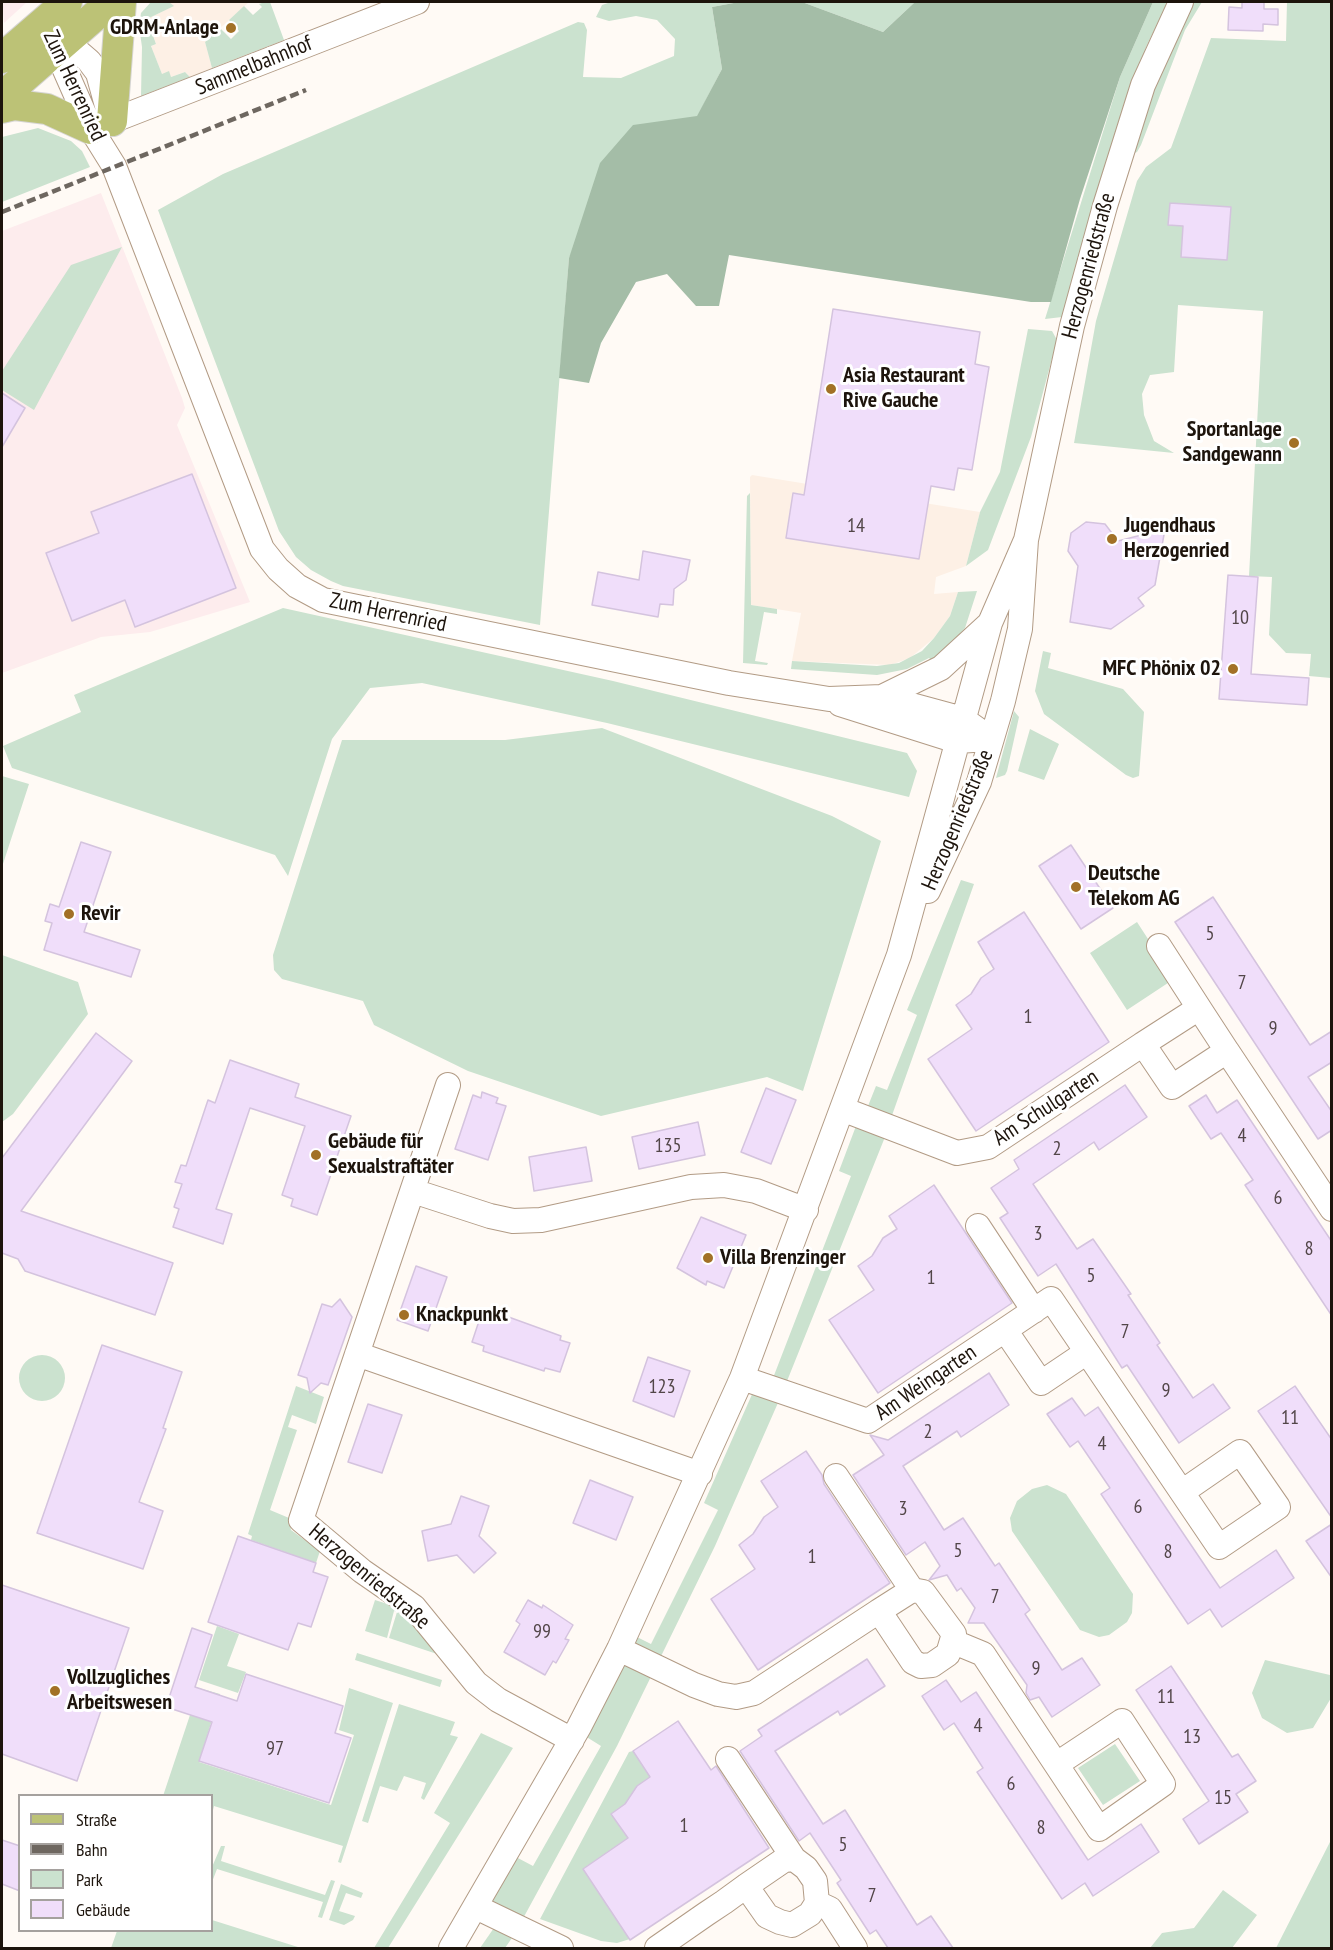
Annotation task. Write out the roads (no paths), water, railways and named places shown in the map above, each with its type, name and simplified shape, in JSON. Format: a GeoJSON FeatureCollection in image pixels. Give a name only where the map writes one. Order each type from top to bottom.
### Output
{"type":"FeatureCollection","features":[{"type":"Feature","properties":{"kind":"main road"},"geometry":{"type":"LineString","coordinates":[[2,58],[67,2]]}},
{"type":"Feature","properties":{"kind":"main road"},"geometry":{"type":"LineString","coordinates":[[2,97],[111,2]]}},
{"type":"Feature","properties":{"kind":"main road"},"geometry":{"type":"LineString","coordinates":[[2,108],[15,105],[46,109],[101,125],[121,2]]}},
{"type":"Feature","properties":{"kind":"street","name":"Sammelbahnhof"},"geometry":{"type":"LineString","coordinates":[[101,125],[417,2]]}},
{"type":"Feature","properties":{"kind":"street","name":"Herzogenriedstraße"},"geometry":{"type":"LineString","coordinates":[[451,1948],[572,1740],[620,1649],[700,1474],[742,1378],[899,954],[979,782],[1020,629],[1026,540],[1072,326],[1105,206],[1143,85],[1181,2]]}},
{"type":"Feature","properties":{"kind":"street","name":"Zum Herrenried"},"geometry":{"type":"LineString","coordinates":[[44,23],[62,46],[89,61],[98,73],[101,125],[114,166],[262,549],[278,569],[297,586],[323,600],[717,681],[829,699],[882,697],[960,730]]}},
{"type":"Feature","properties":{"kind":"street","name":"Herzogenriedstraße"},"geometry":{"type":"LineString","coordinates":[[899,954],[990,623],[1026,540]]}},
{"type":"Feature","properties":{"kind":"street"},"geometry":{"type":"LineString","coordinates":[[882,697],[941,668],[990,623]]}},
{"type":"Feature","properties":{"kind":"street","name":"Zum Herrenried"},"geometry":{"type":"LineString","coordinates":[[829,699],[848,708],[960,730],[991,739]]}},
{"type":"Feature","properties":{"kind":"street"},"geometry":{"type":"LineString","coordinates":[[1159,946],[1332,1209]]}},
{"type":"Feature","properties":{"kind":"street","name":"Am Schulgarten"},"geometry":{"type":"LineString","coordinates":[[842,1109],[957,1153],[988,1148],[1199,1008]]}},
{"type":"Feature","properties":{"kind":"street"},"geometry":{"type":"LineString","coordinates":[[1143,1044],[1172,1087],[1227,1051]]}},
{"type":"Feature","properties":{"kind":"street","name":"Herzogenriedstraße"},"geometry":{"type":"LineString","coordinates":[[448,1085],[301,1520],[362,1571],[414,1608],[476,1683],[498,1700],[572,1740]]}},
{"type":"Feature","properties":{"kind":"street"},"geometry":{"type":"LineString","coordinates":[[413,1191],[490,1216],[513,1221],[541,1220],[691,1187],[724,1185],[756,1191],[806,1210]]}},
{"type":"Feature","properties":{"kind":"street"},"geometry":{"type":"LineString","coordinates":[[978,1226],[1034,1311]]}},
{"type":"Feature","properties":{"kind":"street","name":"Am Weingarten"},"geometry":{"type":"LineString","coordinates":[[742,1378],[868,1421],[1051,1299],[1182,1492]]}},
{"type":"Feature","properties":{"kind":"street"},"geometry":{"type":"LineString","coordinates":[[1005,1330],[1041,1383],[1087,1353]]}},
{"type":"Feature","properties":{"kind":"street"},"geometry":{"type":"LineString","coordinates":[[357,1354],[700,1474]]}},
{"type":"Feature","properties":{"kind":"street"},"geometry":{"type":"LineString","coordinates":[[836,1476],[912,1590]]}},
{"type":"Feature","properties":{"kind":"street"},"geometry":{"type":"LineString","coordinates":[[620,1649],[694,1685],[718,1694],[736,1696],[754,1693],[879,1611],[912,1590],[923,1592],[930,1598],[954,1634],[954,1642],[948,1654],[932,1665],[921,1666],[913,1662],[879,1611]]}},
{"type":"Feature","properties":{"kind":"street"},"geometry":{"type":"LineString","coordinates":[[954,1642],[983,1654],[1099,1828],[1163,1784],[1122,1721],[1057,1764]]}},
{"type":"Feature","properties":{"kind":"street"},"geometry":{"type":"LineString","coordinates":[[728,1759],[794,1859],[806,1868],[815,1881],[817,1902],[810,1914],[792,1924],[780,1922],[767,1916],[746,1886]]}},
{"type":"Feature","properties":{"kind":"street"},"geometry":{"type":"LineString","coordinates":[[657,1948],[784,1860],[794,1859]]}},
{"type":"Feature","properties":{"kind":"street"},"geometry":{"type":"LineString","coordinates":[[817,1902],[830,1909],[855,1948]]}},
{"type":"Feature","properties":{"kind":"street"},"geometry":{"type":"LineString","coordinates":[[476,1907],[561,1948]]}},
{"type":"Feature","properties":{"kind":"railway"},"geometry":{"type":"LineString","coordinates":[[2,212],[306,90]]}},
{"type":"Feature","properties":{"kind":"place","name":"GDRM-Anlage"},"geometry":{"type":"Point","coordinates":[231,28]}},
{"type":"Feature","properties":{"kind":"place","name":"Asia Restaurant Rive Gauche"},"geometry":{"type":"Point","coordinates":[831,389]}},
{"type":"Feature","properties":{"kind":"place","name":"Sportanlage Sandgewann"},"geometry":{"type":"Point","coordinates":[1294,443]}},
{"type":"Feature","properties":{"kind":"place","name":"Jugendhaus Herzogenried"},"geometry":{"type":"Point","coordinates":[1112,539]}},
{"type":"Feature","properties":{"kind":"place","name":"MFC Phönix 02"},"geometry":{"type":"Point","coordinates":[1233,669]}},
{"type":"Feature","properties":{"kind":"place","name":"Deutsche Telekom AG"},"geometry":{"type":"Point","coordinates":[1076,887]}},
{"type":"Feature","properties":{"kind":"place","name":"Revir"},"geometry":{"type":"Point","coordinates":[69,914]}},
{"type":"Feature","properties":{"kind":"place","name":"Gebäude für Sexualstraftäter"},"geometry":{"type":"Point","coordinates":[316,1155]}},
{"type":"Feature","properties":{"kind":"place","name":"Villa Brenzinger"},"geometry":{"type":"Point","coordinates":[708,1258]}},
{"type":"Feature","properties":{"kind":"place","name":"Knackpunkt"},"geometry":{"type":"Point","coordinates":[404,1315]}},
{"type":"Feature","properties":{"kind":"place","name":"Vollzugliches Arbeitswesen"},"geometry":{"type":"Point","coordinates":[55,1691]}}]}
